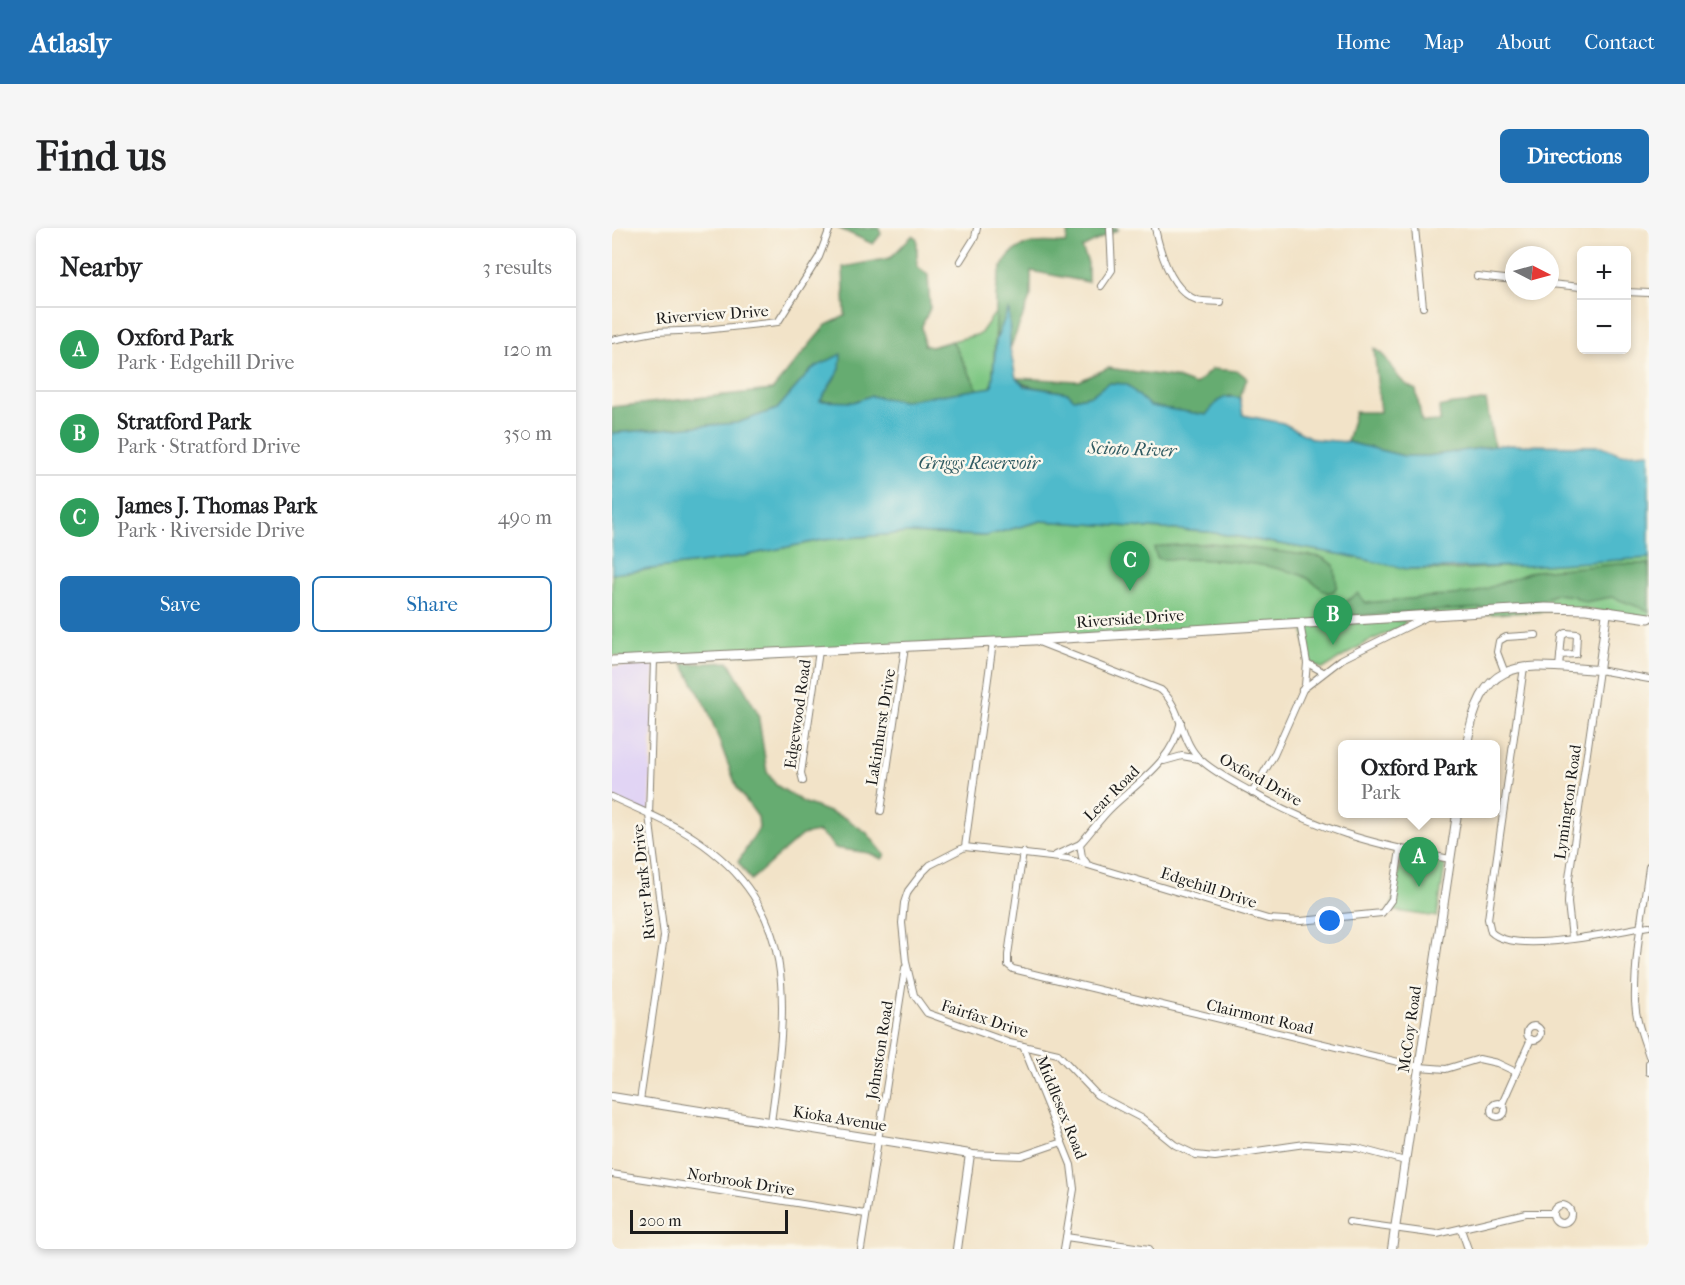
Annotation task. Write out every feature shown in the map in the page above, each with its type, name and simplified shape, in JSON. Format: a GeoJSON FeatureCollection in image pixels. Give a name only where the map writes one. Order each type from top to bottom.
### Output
{"type":"FeatureCollection","features":[{"type":"Feature","properties":{"kind":"main road","name":"Riverside Drive"},"geometry":{"type":"LineString","coordinates":[[612,661],[1033,640],[1545,608],[1607,611],[1649,618]]}},
{"type":"Feature","properties":{"kind":"main road"},"geometry":{"type":"LineString","coordinates":[[1468,740],[1472,717],[1480,696],[1493,681],[1505,673],[1524,667],[1599,670],[1607,611]]}},
{"type":"Feature","properties":{"kind":"main road","name":"McCoy Road"},"geometry":{"type":"LineString","coordinates":[[1392,1249],[1456,818]]}},
{"type":"Feature","properties":{"kind":"main road","name":"Kioka Avenue"},"geometry":{"type":"LineString","coordinates":[[612,1097],[970,1154]]}},
{"type":"Feature","properties":{"kind":"main road"},"geometry":{"type":"LineString","coordinates":[[957,1249],[970,1154]]}},
{"type":"Feature","properties":{"kind":"street","name":"Riverview Drive"},"geometry":{"type":"LineString","coordinates":[[612,340],[654,332],[704,330],[778,322],[819,257],[830,228]]}},
{"type":"Feature","properties":{"kind":"street"},"geometry":{"type":"LineString","coordinates":[[960,261],[975,237],[977,228]]}},
{"type":"Feature","properties":{"kind":"street"},"geometry":{"type":"LineString","coordinates":[[1101,286],[1112,270],[1110,228]]}},
{"type":"Feature","properties":{"kind":"street"},"geometry":{"type":"LineString","coordinates":[[1155,228],[1164,258],[1179,288],[1195,299],[1221,302]]}},
{"type":"Feature","properties":{"kind":"street"},"geometry":{"type":"LineString","coordinates":[[1415,228],[1423,308]]}},
{"type":"Feature","properties":{"kind":"street"},"geometry":{"type":"LineString","coordinates":[[1477,276],[1505,279]]}},
{"type":"Feature","properties":{"kind":"street"},"geometry":{"type":"LineString","coordinates":[[1559,285],[1577,287]]}},
{"type":"Feature","properties":{"kind":"street"},"geometry":{"type":"LineString","coordinates":[[1631,292],[1649,293]]}},
{"type":"Feature","properties":{"kind":"street"},"geometry":{"type":"LineString","coordinates":[[1302,690],[1323,672],[1369,643],[1434,614]]}},
{"type":"Feature","properties":{"kind":"street"},"geometry":{"type":"LineString","coordinates":[[1252,793],[1274,755],[1307,677],[1300,623]]}},
{"type":"Feature","properties":{"kind":"street"},"geometry":{"type":"LineString","coordinates":[[1505,673],[1497,652],[1499,641],[1506,638],[1536,635]]}},
{"type":"Feature","properties":{"kind":"street","name":"Oxford Drive"},"geometry":{"type":"LineString","coordinates":[[1033,640],[1161,690],[1176,706],[1199,759],[1252,793],[1322,827],[1350,837],[1400,850],[1450,858]]}},
{"type":"Feature","properties":{"kind":"street"},"geometry":{"type":"LineString","coordinates":[[965,847],[993,642]]}},
{"type":"Feature","properties":{"kind":"street","name":"Lakinhurst Drive"},"geometry":{"type":"LineString","coordinates":[[881,811],[905,646]]}},
{"type":"Feature","properties":{"kind":"street","name":"Edgewood Road"},"geometry":{"type":"LineString","coordinates":[[803,781],[801,773],[819,651]]}},
{"type":"Feature","properties":{"kind":"street"},"geometry":{"type":"LineString","coordinates":[[1559,667],[1560,655]]}},
{"type":"Feature","properties":{"kind":"street","name":"River Park Drive"},"geometry":{"type":"LineString","coordinates":[[640,1101],[664,936],[649,815],[654,660]]}},
{"type":"Feature","properties":{"kind":"street"},"geometry":{"type":"LineString","coordinates":[[1307,663],[1323,672]]}},
{"type":"Feature","properties":{"kind":"street"},"geometry":{"type":"LineString","coordinates":[[1524,667],[1488,919],[1491,932],[1502,939],[1529,943],[1552,943],[1649,926]]}},
{"type":"Feature","properties":{"kind":"street"},"geometry":{"type":"LineString","coordinates":[[1599,670],[1649,679]]}},
{"type":"Feature","properties":{"kind":"street","name":"Lymington Road"},"geometry":{"type":"LineString","coordinates":[[1572,938],[1568,903],[1569,878],[1599,670]]}},
{"type":"Feature","properties":{"kind":"street","name":"Lear Road"},"geometry":{"type":"LineString","coordinates":[[1052,856],[1064,853],[1080,844],[1111,807],[1163,761],[1174,743],[1181,720]]}},
{"type":"Feature","properties":{"kind":"street","name":"Lear Road"},"geometry":{"type":"LineString","coordinates":[[1163,761],[1182,756],[1199,759]]}},
{"type":"Feature","properties":{"kind":"street"},"geometry":{"type":"LineString","coordinates":[[612,797],[693,837],[719,857],[744,883],[770,930],[779,959],[784,1017],[771,1122]]}},
{"type":"Feature","properties":{"kind":"street","name":"Lear Road"},"geometry":{"type":"LineString","coordinates":[[1080,844],[1082,857],[1088,864]]}},
{"type":"Feature","properties":{"kind":"street","name":"Edgehill Drive"},"geometry":{"type":"LineString","coordinates":[[965,847],[1052,856],[1088,864],[1255,917],[1301,921],[1382,912],[1392,899],[1400,850]]}},
{"type":"Feature","properties":{"kind":"street","name":"Fairfax Drive"},"geometry":{"type":"LineString","coordinates":[[965,847],[930,866],[908,891],[902,913],[906,962],[914,995],[927,1013],[1023,1046],[1058,1054],[1097,1095],[1128,1110],[1175,1145],[1196,1155],[1215,1157],[1316,1144],[1356,1148],[1405,1161]]}},
{"type":"Feature","properties":{"kind":"street","name":"Clairmont Road"},"geometry":{"type":"LineString","coordinates":[[1023,852],[1008,955],[1008,965],[1013,969],[1058,982],[1419,1067],[1446,1069],[1479,1059],[1497,1063],[1516,1072]]}},
{"type":"Feature","properties":{"kind":"street"},"geometry":{"type":"LineString","coordinates":[[1649,867],[1635,1002],[1639,1025],[1649,1056]]}},
{"type":"Feature","properties":{"kind":"street","name":"Johnston Road"},"geometry":{"type":"LineString","coordinates":[[861,1249],[906,962]]}},
{"type":"Feature","properties":{"kind":"street"},"geometry":{"type":"LineString","coordinates":[[1502,1104],[1531,1039]]}},
{"type":"Feature","properties":{"kind":"street","name":"Middlesex Road"},"geometry":{"type":"LineString","coordinates":[[1023,1046],[1074,1176],[1065,1249]]}},
{"type":"Feature","properties":{"kind":"street"},"geometry":{"type":"LineString","coordinates":[[1649,1063],[1649,1072]]}},
{"type":"Feature","properties":{"kind":"street","name":"Kioka Avenue"},"geometry":{"type":"LineString","coordinates":[[970,1154],[1021,1156],[1062,1142]]}},
{"type":"Feature","properties":{"kind":"street","name":"Norbrook Drive"},"geometry":{"type":"LineString","coordinates":[[612,1174],[867,1214]]}},
{"type":"Feature","properties":{"kind":"street"},"geometry":{"type":"LineString","coordinates":[[1349,1222],[1431,1234],[1526,1213],[1552,1213]]}},
{"type":"Feature","properties":{"kind":"street"},"geometry":{"type":"LineString","coordinates":[[1461,1229],[1468,1249]]}},
{"type":"Feature","properties":{"kind":"street"},"geometry":{"type":"LineString","coordinates":[[1066,1237],[1149,1249]]}},
{"type":"Feature","properties":{"kind":"shaded area"},"geometry":{"type":"Polygon","coordinates":[[[654,665],[649,815],[612,797],[612,667],[654,665]]]}},
{"type":"Feature","properties":{"kind":"green space"},"geometry":{"type":"Polygon","coordinates":[[[838,228],[879,228],[881,234],[873,244],[838,228]]]}},
{"type":"Feature","properties":{"kind":"green space"},"geometry":{"type":"Polygon","coordinates":[[[1069,228],[1119,229],[1082,248],[1088,263],[1088,282],[1031,271],[1031,295],[1010,349],[1009,310],[996,340],[996,299],[1000,271],[1015,251],[1028,244],[1066,243],[1069,228]]]}},
{"type":"Feature","properties":{"kind":"green space"},"geometry":{"type":"Polygon","coordinates":[[[913,235],[917,239],[917,266],[928,275],[930,308],[922,326],[924,345],[931,347],[952,341],[978,390],[903,401],[870,396],[853,402],[819,401],[840,369],[812,369],[777,409],[737,423],[612,433],[612,407],[772,390],[826,325],[845,316],[843,267],[890,258],[913,235]]]}},
{"type":"Feature","properties":{"kind":"green space"},"geometry":{"type":"Polygon","coordinates":[[[997,310],[992,387],[978,390],[952,341],[980,334],[997,310]]]}},
{"type":"Feature","properties":{"kind":"green space"},"geometry":{"type":"Polygon","coordinates":[[[1374,348],[1386,358],[1401,380],[1416,390],[1422,422],[1440,421],[1439,407],[1486,400],[1494,446],[1428,456],[1404,456],[1347,442],[1355,412],[1380,412],[1374,348]]]}},
{"type":"Feature","properties":{"kind":"green space"},"geometry":{"type":"Polygon","coordinates":[[[1108,368],[1174,377],[1195,385],[1212,369],[1238,371],[1247,378],[1240,398],[1229,396],[1206,415],[1150,406],[1126,384],[1108,383],[1092,395],[1074,399],[1068,394],[1030,386],[1016,378],[1079,381],[1108,368]]]}},
{"type":"Feature","properties":{"kind":"green space"},"geometry":{"type":"Polygon","coordinates":[[[1041,521],[1209,532],[1344,555],[1407,569],[1452,570],[1649,558],[1649,618],[1586,609],[633,660],[612,655],[612,574],[729,559],[822,540],[908,533],[986,536],[1041,521]]]}},
{"type":"Feature","properties":{"kind":"green space"},"geometry":{"type":"Polygon","coordinates":[[[1212,543],[1321,557],[1334,565],[1337,586],[1334,591],[1328,593],[1301,575],[1249,563],[1161,559],[1157,558],[1154,548],[1212,543]]]}},
{"type":"Feature","properties":{"kind":"green space"},"geometry":{"type":"Polygon","coordinates":[[[1619,564],[1649,564],[1649,611],[1612,597],[1585,602],[1573,596],[1556,594],[1540,601],[1505,607],[1342,616],[1329,614],[1358,593],[1365,603],[1474,593],[1534,571],[1619,564]]]}},
{"type":"Feature","properties":{"kind":"green space"},"geometry":{"type":"Polygon","coordinates":[[[1406,620],[1402,627],[1367,642],[1323,669],[1309,662],[1304,632],[1310,626],[1406,620]]]}},
{"type":"Feature","properties":{"kind":"green space"},"geometry":{"type":"Polygon","coordinates":[[[729,662],[758,713],[767,772],[776,785],[803,802],[845,818],[867,833],[885,855],[882,859],[869,853],[834,848],[828,839],[818,832],[802,835],[751,880],[738,862],[759,828],[758,817],[737,788],[707,708],[683,664],[729,662]]]}},
{"type":"Feature","properties":{"kind":"green space"},"geometry":{"type":"Polygon","coordinates":[[[1409,855],[1436,859],[1445,865],[1437,917],[1389,910],[1393,903],[1401,860],[1409,855]]]}},
{"type":"Feature","properties":{"kind":"water","name":"Griggs Reservoir"},"geometry":{"type":"Polygon","coordinates":[[[1009,308],[1010,349],[1016,378],[1025,386],[1068,393],[1074,399],[1092,395],[1108,383],[1126,384],[1150,406],[1206,415],[1224,398],[1240,398],[1243,415],[1283,423],[1313,439],[1347,442],[1404,456],[1428,456],[1502,445],[1602,446],[1620,454],[1649,452],[1649,558],[1526,566],[1407,569],[1344,555],[1209,532],[1041,521],[986,536],[908,533],[822,540],[729,559],[612,574],[612,433],[737,423],[777,409],[812,369],[841,354],[840,369],[820,401],[853,402],[870,396],[903,401],[992,387],[996,340],[1009,308]]]}},
{"type":"Feature","properties":{"kind":"place","name":"James J. Thomas Park"},"geometry":{"type":"Point","coordinates":[1130,591]}},
{"type":"Feature","properties":{"kind":"place","name":"Stratford Park"},"geometry":{"type":"Point","coordinates":[1333,645]}},
{"type":"Feature","properties":{"kind":"place","name":"Oxford Park"},"geometry":{"type":"Point","coordinates":[1419,887]}},
{"type":"Feature","properties":{"kind":"water label","name":"Scioto River"},"geometry":{"type":"Point","coordinates":[1132,449]}}]}
